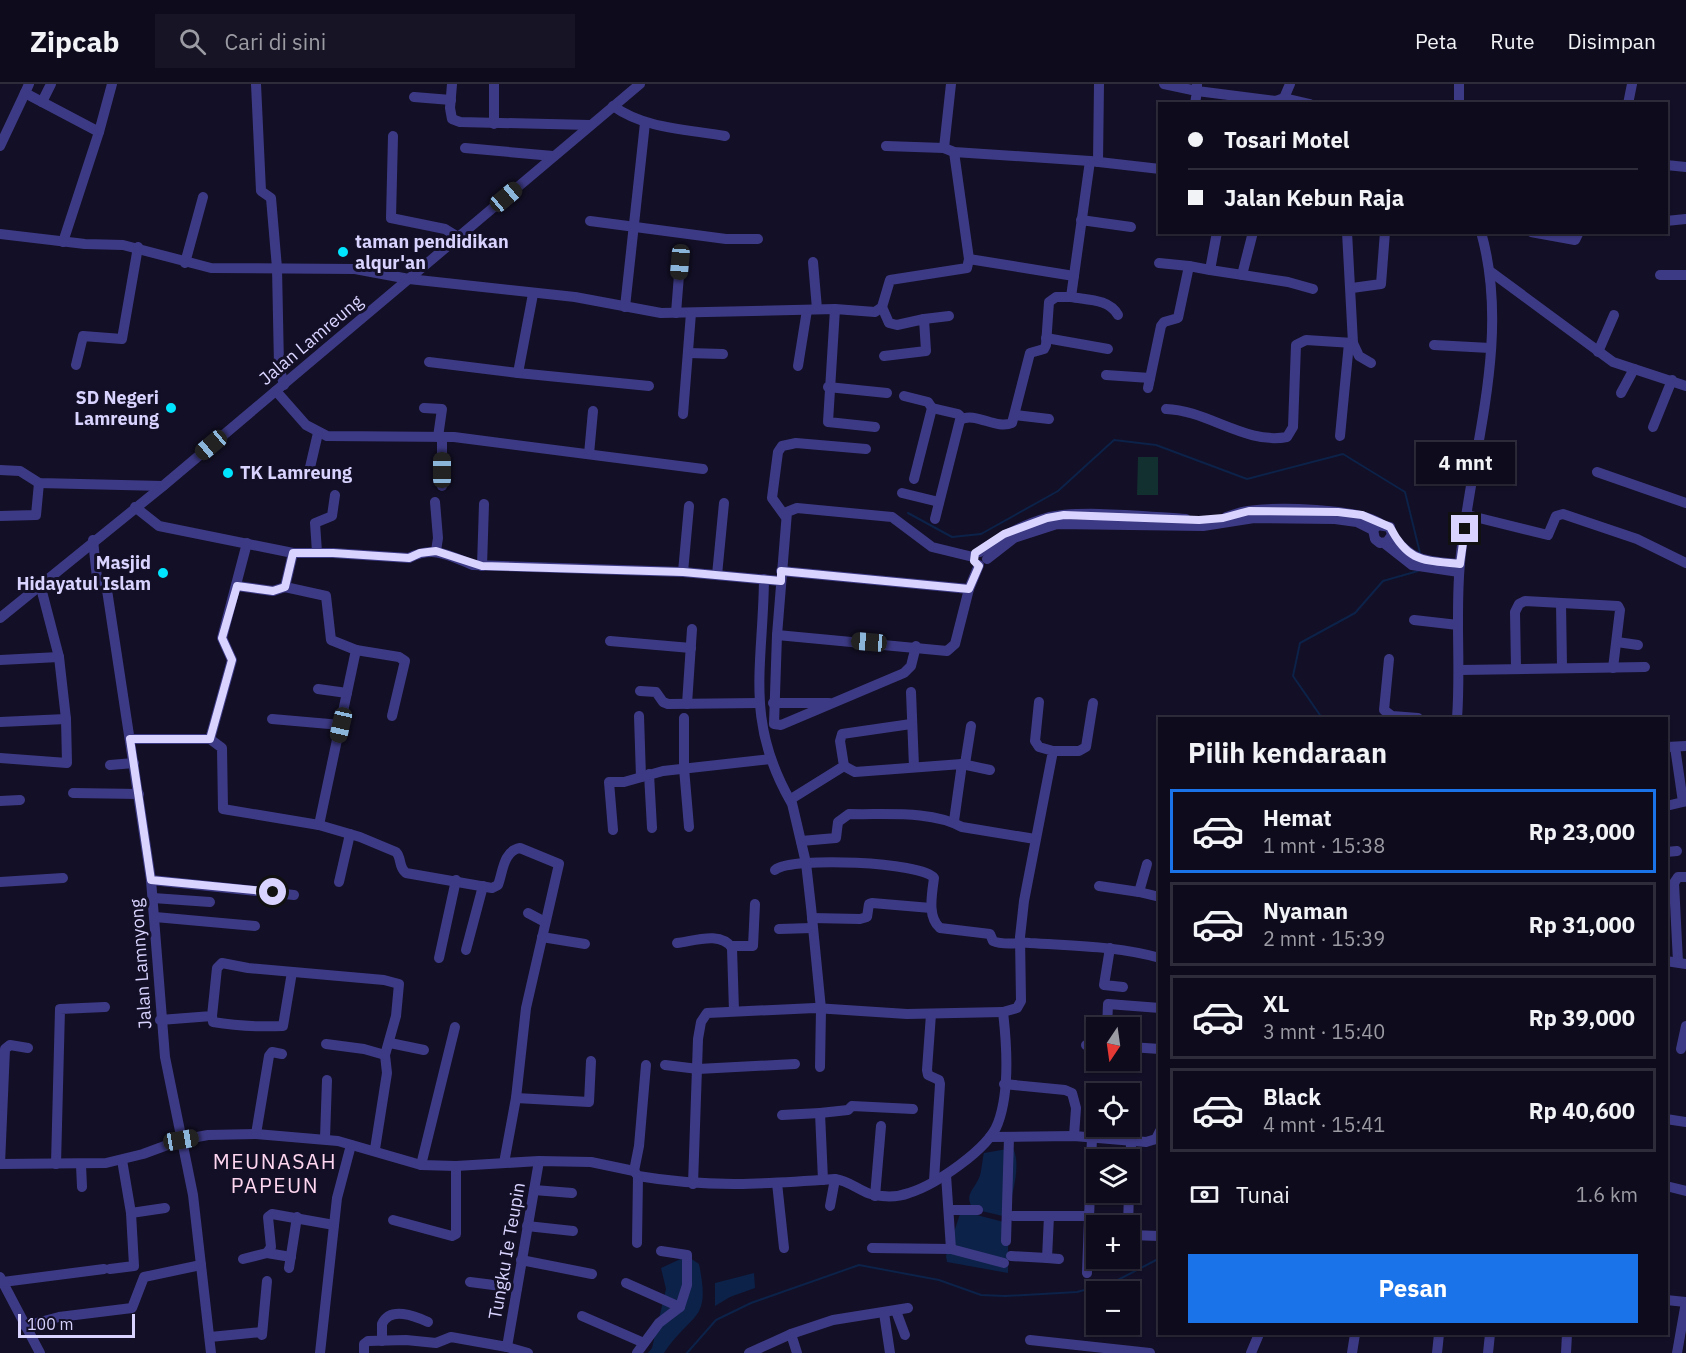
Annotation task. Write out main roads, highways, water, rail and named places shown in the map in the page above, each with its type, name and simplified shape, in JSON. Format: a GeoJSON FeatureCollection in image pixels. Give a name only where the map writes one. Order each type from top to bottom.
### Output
{"type":"FeatureCollection","features":[{"type":"Feature","properties":{"kind":"water"},"geometry":{"type":"Polygon","coordinates":[[[1013,1148],[1016,1173],[1007,1217],[973,1209],[969,1196],[980,1175],[984,1153],[1013,1148]]]}},
{"type":"Feature","properties":{"kind":"water"},"geometry":{"type":"Polygon","coordinates":[[[961,1211],[1008,1223],[1008,1273],[947,1262],[946,1256],[961,1211]]]}},
{"type":"Feature","properties":{"kind":"water"},"geometry":{"type":"Polygon","coordinates":[[[687,1256],[699,1264],[703,1297],[701,1307],[664,1353],[648,1353],[652,1348],[666,1289],[661,1268],[687,1256]]]}},
{"type":"Feature","properties":{"kind":"water"},"geometry":{"type":"Polygon","coordinates":[[[754,1273],[755,1288],[730,1297],[715,1306],[715,1283],[754,1273]]]}},
{"type":"Feature","properties":{"kind":"waterway"},"geometry":{"type":"LineString","coordinates":[[908,513],[952,537],[981,534],[1058,491],[1114,440],[1156,445],[1247,479],[1343,454],[1405,492],[1420,553]]}},
{"type":"Feature","properties":{"kind":"waterway"},"geometry":{"type":"LineString","coordinates":[[1321,717],[1293,676],[1300,643],[1355,613],[1383,581],[1418,571]]}},
{"type":"Feature","properties":{"kind":"waterway"},"geometry":{"type":"LineString","coordinates":[[687,1353],[716,1320],[751,1303],[859,1265],[939,1280],[981,1295],[1005,1296],[1077,1292],[1114,1282],[1158,1259]]}},
{"type":"Feature","properties":{"kind":"place","name":"taman pendidikan alqur'an"},"geometry":{"type":"Point","coordinates":[343,252]}},
{"type":"Feature","properties":{"kind":"place","name":"SD Negeri Lamreung"},"geometry":{"type":"Point","coordinates":[171,408]}},
{"type":"Feature","properties":{"kind":"place","name":"TK Lamreung"},"geometry":{"type":"Point","coordinates":[228,473]}},
{"type":"Feature","properties":{"kind":"place","name":"Masjid Hidayatul Islam"},"geometry":{"type":"Point","coordinates":[163,573]}},
{"type":"Feature","properties":{"kind":"district","name":"MEUNASAH PAPEUN"},"geometry":{"type":"Point","coordinates":[275,1174]}}]}
